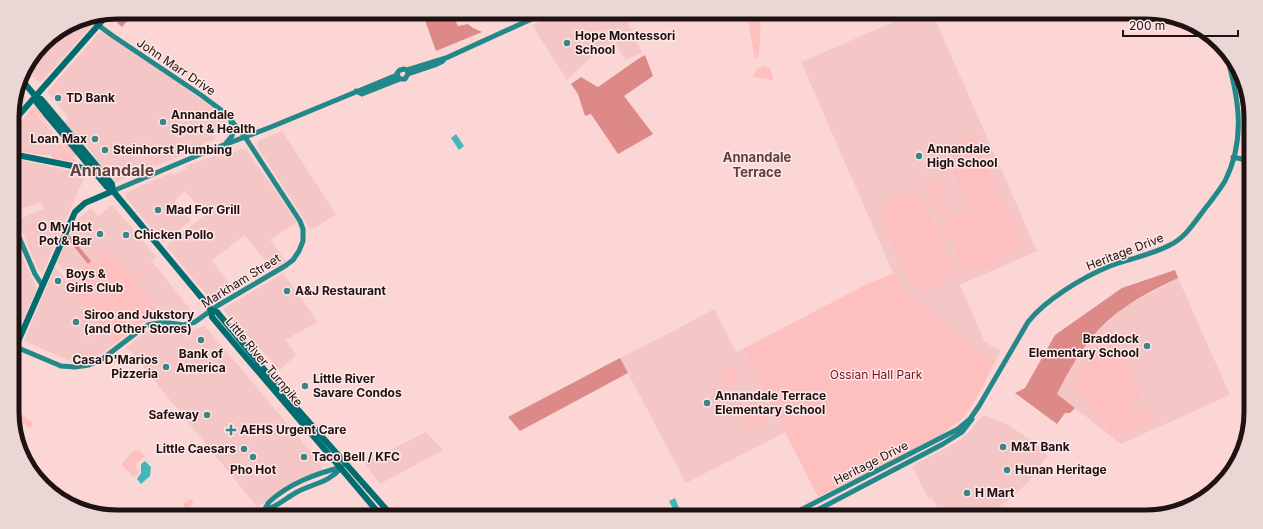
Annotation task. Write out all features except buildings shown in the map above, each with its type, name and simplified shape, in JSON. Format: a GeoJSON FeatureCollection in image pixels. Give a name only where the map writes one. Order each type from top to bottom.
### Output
{"type":"FeatureCollection","features":[{"type":"Feature","properties":{"kind":"main road"},"geometry":{"type":"LineString","coordinates":[[19,115],[102,20]]}},
{"type":"Feature","properties":{"kind":"main road","name":"Little River Turnpike"},"geometry":{"type":"LineString","coordinates":[[25,84],[36,97],[41,99],[96,164],[112,184],[113,191]]}},
{"type":"Feature","properties":{"kind":"main road","name":"Little River Turnpike"},"geometry":{"type":"LineString","coordinates":[[36,97],[37,103],[107,187],[113,191],[211,310],[217,312],[344,466],[377,510]]}},
{"type":"Feature","properties":{"kind":"main road"},"geometry":{"type":"LineString","coordinates":[[19,155],[93,170]]}},
{"type":"Feature","properties":{"kind":"main road"},"geometry":{"type":"LineString","coordinates":[[19,340],[75,212],[85,203],[113,191]]}},
{"type":"Feature","properties":{"kind":"main road","name":"Little River Turnpike"},"geometry":{"type":"LineString","coordinates":[[344,466],[386,510]]}},
{"type":"Feature","properties":{"kind":"street"},"geometry":{"type":"LineString","coordinates":[[399,77],[400,70],[404,69],[407,72],[435,65],[446,58],[532,19]]}},
{"type":"Feature","properties":{"kind":"street","name":"John Marr Drive"},"geometry":{"type":"LineString","coordinates":[[95,21],[113,36],[225,113],[245,137],[300,221],[303,229]]}},
{"type":"Feature","properties":{"kind":"street","name":"Heritage Drive"},"geometry":{"type":"LineString","coordinates":[[817,510],[943,444],[962,432],[971,421],[1024,328],[1036,312],[1052,299],[1092,274],[1110,266],[1164,248],[1177,241],[1188,231],[1221,187],[1228,174],[1233,156],[1238,133],[1238,109],[1236,90],[1229,65]]}},
{"type":"Feature","properties":{"kind":"street"},"geometry":{"type":"LineString","coordinates":[[113,191],[356,91],[399,77],[406,78],[407,72]]}},
{"type":"Feature","properties":{"kind":"street"},"geometry":{"type":"LineString","coordinates":[[224,145],[232,136],[234,130],[225,113]]}},
{"type":"Feature","properties":{"kind":"street"},"geometry":{"type":"LineString","coordinates":[[1233,156],[1244,159]]}},
{"type":"Feature","properties":{"kind":"street","name":"Markham Street"},"geometry":{"type":"LineString","coordinates":[[19,348],[61,366],[75,367],[89,365],[107,357],[148,325],[162,322],[178,325],[190,324],[293,260],[302,244],[303,229]]}},
{"type":"Feature","properties":{"kind":"street"},"geometry":{"type":"LineString","coordinates":[[19,237],[35,274],[42,285]]}},
{"type":"Feature","properties":{"kind":"street","name":"Heritage Drive"},"geometry":{"type":"LineString","coordinates":[[801,510],[958,429],[970,419],[979,406]]}},
{"type":"Feature","properties":{"kind":"street"},"geometry":{"type":"LineString","coordinates":[[912,453],[915,459]]}},
{"type":"Feature","properties":{"kind":"street"},"geometry":{"type":"LineString","coordinates":[[264,510],[268,503],[300,481],[331,469],[344,466]]}},
{"type":"Feature","properties":{"kind":"street"},"geometry":{"type":"LineString","coordinates":[[264,510],[272,508],[299,491],[327,480],[344,466]]}},
{"type":"Feature","properties":{"kind":"shaded area"},"geometry":{"type":"Polygon","coordinates":[[[113,19],[128,20],[122,27],[113,19]]]}},
{"type":"Feature","properties":{"kind":"shaded area"},"geometry":{"type":"Polygon","coordinates":[[[425,19],[454,19],[458,26],[468,24],[482,32],[436,51],[425,19]]]}},
{"type":"Feature","properties":{"kind":"shaded area"},"geometry":{"type":"Polygon","coordinates":[[[546,19],[627,19],[642,53],[625,60],[615,42],[598,50],[567,80],[532,25],[546,19]]]}},
{"type":"Feature","properties":{"kind":"shaded area","name":"Annandale High School"},"geometry":{"type":"Polygon","coordinates":[[[901,19],[935,19],[1037,251],[960,285],[985,342],[1001,351],[993,365],[908,307],[801,62],[901,19]]]}},
{"type":"Feature","properties":{"kind":"shaded area"},"geometry":{"type":"Polygon","coordinates":[[[90,23],[92,25],[42,81],[38,82],[30,73],[39,57],[52,43],[68,32],[90,23]]]}},
{"type":"Feature","properties":{"kind":"shaded area"},"geometry":{"type":"Polygon","coordinates":[[[102,32],[108,33],[212,107],[227,120],[227,126],[212,134],[216,139],[185,152],[186,154],[116,182],[78,136],[75,138],[63,123],[69,118],[47,92],[98,34],[102,32]]]}},
{"type":"Feature","properties":{"kind":"shaded area"},"geometry":{"type":"Polygon","coordinates":[[[645,55],[653,76],[624,96],[653,134],[618,154],[591,114],[585,116],[578,94],[571,84],[581,77],[598,87],[645,55]]]}},
{"type":"Feature","properties":{"kind":"shaded area"},"geometry":{"type":"Polygon","coordinates":[[[22,92],[26,97],[25,101],[20,106],[22,92]]]}},
{"type":"Feature","properties":{"kind":"shaded area"},"geometry":{"type":"Polygon","coordinates":[[[32,109],[74,160],[19,149],[19,123],[32,109]]]}},
{"type":"Feature","properties":{"kind":"shaded area"},"geometry":{"type":"Polygon","coordinates":[[[282,131],[336,214],[311,230],[257,146],[258,141],[282,131]]]}},
{"type":"Feature","properties":{"kind":"shaded area"},"geometry":{"type":"Polygon","coordinates":[[[241,149],[246,149],[297,222],[270,240],[286,261],[272,269],[244,235],[212,261],[234,290],[214,301],[210,299],[166,246],[205,215],[185,191],[175,200],[191,220],[163,243],[125,196],[127,192],[171,173],[172,175],[187,169],[185,166],[228,151],[230,154],[241,149]]]}},
{"type":"Feature","properties":{"kind":"shaded area"},"geometry":{"type":"Polygon","coordinates":[[[19,160],[86,174],[43,272],[39,271],[19,225],[19,219],[44,209],[40,202],[19,210],[19,160]]]}},
{"type":"Feature","properties":{"kind":"shaded area"},"geometry":{"type":"Polygon","coordinates":[[[112,205],[157,257],[132,279],[107,248],[91,261],[70,236],[79,218],[91,208],[98,216],[112,205]]]}},
{"type":"Feature","properties":{"kind":"shaded area"},"geometry":{"type":"Polygon","coordinates":[[[69,235],[91,261],[88,264],[67,238],[69,235]]]}},
{"type":"Feature","properties":{"kind":"shaded area"},"geometry":{"type":"Polygon","coordinates":[[[67,238],[88,264],[70,278],[57,262],[67,238]]]}},
{"type":"Feature","properties":{"kind":"shaded area"},"geometry":{"type":"Polygon","coordinates":[[[19,250],[37,289],[19,327],[19,250]]]}},
{"type":"Feature","properties":{"kind":"shaded area"},"geometry":{"type":"Polygon","coordinates":[[[155,265],[194,314],[191,318],[183,320],[165,318],[134,281],[155,265]]]}},
{"type":"Feature","properties":{"kind":"shaded area"},"geometry":{"type":"Polygon","coordinates":[[[55,267],[67,281],[65,283],[114,344],[103,353],[85,361],[70,361],[24,341],[55,267]]]}},
{"type":"Feature","properties":{"kind":"shaded area"},"geometry":{"type":"Polygon","coordinates":[[[1175,270],[1178,278],[1126,306],[1099,329],[1087,344],[1057,394],[1075,408],[1070,413],[1065,413],[1057,424],[1015,393],[1025,388],[1055,335],[1122,288],[1175,270]]]}},
{"type":"Feature","properties":{"kind":"shaded area"},"geometry":{"type":"Polygon","coordinates":[[[283,273],[318,322],[285,340],[296,355],[280,370],[241,328],[239,329],[223,309],[283,273]]]}},
{"type":"Feature","properties":{"kind":"shaded area","name":"Braddock Elementary School"},"geometry":{"type":"Polygon","coordinates":[[[1178,278],[1230,395],[1121,444],[1057,394],[1074,362],[1098,329],[1128,305],[1178,278]]]}},
{"type":"Feature","properties":{"kind":"shaded area","name":"Annandale Terrace Elementary School"},"geometry":{"type":"Polygon","coordinates":[[[714,309],[736,352],[743,349],[786,432],[686,483],[620,358],[714,309]]]}},
{"type":"Feature","properties":{"kind":"shaded area"},"geometry":{"type":"Polygon","coordinates":[[[205,326],[322,465],[321,470],[298,479],[257,507],[127,347],[142,334],[151,330],[162,329],[184,332],[205,326]]]}},
{"type":"Feature","properties":{"kind":"shaded area"},"geometry":{"type":"Polygon","coordinates":[[[620,358],[628,373],[520,431],[508,417],[620,358]]]}},
{"type":"Feature","properties":{"kind":"shaded area"},"geometry":{"type":"Polygon","coordinates":[[[985,415],[1009,425],[1039,446],[1048,456],[1028,482],[1010,499],[994,510],[939,510],[931,497],[928,498],[912,466],[959,441],[971,430],[982,416],[985,415]]]}},
{"type":"Feature","properties":{"kind":"shaded area"},"geometry":{"type":"Polygon","coordinates":[[[426,432],[443,450],[380,484],[364,463],[426,432]]]}},
{"type":"Feature","properties":{"kind":"green space"},"geometry":{"type":"Polygon","coordinates":[[[761,19],[759,57],[755,59],[748,20],[761,19]]]}},
{"type":"Feature","properties":{"kind":"green space"},"geometry":{"type":"Polygon","coordinates":[[[764,66],[769,68],[771,71],[773,80],[753,77],[757,70],[764,66]]]}},
{"type":"Feature","properties":{"kind":"green space"},"geometry":{"type":"Polygon","coordinates":[[[36,107],[55,135],[33,108],[36,107]]]}},
{"type":"Feature","properties":{"kind":"green space"},"geometry":{"type":"Polygon","coordinates":[[[32,109],[55,137],[53,140],[51,140],[53,137],[35,116],[32,118],[29,115],[22,123],[24,125],[21,124],[21,121],[32,109]]]}},
{"type":"Feature","properties":{"kind":"green space"},"geometry":{"type":"Polygon","coordinates":[[[974,134],[1000,195],[969,209],[942,148],[974,134]]]}},
{"type":"Feature","properties":{"kind":"green space"},"geometry":{"type":"Polygon","coordinates":[[[59,142],[72,157],[77,160],[76,162],[52,158],[51,154],[53,151],[54,154],[60,156],[61,153],[63,155],[66,153],[61,147],[59,148],[60,147],[58,144],[56,145],[59,142]]]}},
{"type":"Feature","properties":{"kind":"green space"},"geometry":{"type":"Polygon","coordinates":[[[61,142],[66,143],[77,157],[73,157],[61,142]]]}},
{"type":"Feature","properties":{"kind":"green space"},"geometry":{"type":"Polygon","coordinates":[[[19,147],[21,149],[43,153],[44,155],[19,151],[19,147]]]}},
{"type":"Feature","properties":{"kind":"green space"},"geometry":{"type":"Polygon","coordinates":[[[936,178],[938,183],[926,189],[923,183],[936,178]]]}},
{"type":"Feature","properties":{"kind":"green space"},"geometry":{"type":"Polygon","coordinates":[[[917,185],[956,276],[953,277],[950,271],[942,284],[931,289],[919,287],[913,284],[908,278],[882,218],[884,205],[892,196],[903,193],[916,195],[913,187],[917,185]]]}},
{"type":"Feature","properties":{"kind":"green space"},"geometry":{"type":"Polygon","coordinates":[[[939,185],[942,190],[930,196],[927,191],[939,185]]]}},
{"type":"Feature","properties":{"kind":"green space"},"geometry":{"type":"Polygon","coordinates":[[[943,193],[945,198],[933,204],[930,198],[943,193]]]}},
{"type":"Feature","properties":{"kind":"green space"},"geometry":{"type":"Polygon","coordinates":[[[1000,198],[1012,216],[1020,244],[979,272],[962,266],[944,220],[1000,198]]]}},
{"type":"Feature","properties":{"kind":"green space"},"geometry":{"type":"Polygon","coordinates":[[[946,201],[949,206],[937,212],[934,206],[946,201]]]}},
{"type":"Feature","properties":{"kind":"green space"},"geometry":{"type":"Polygon","coordinates":[[[950,208],[952,214],[940,219],[938,214],[950,208]]]}},
{"type":"Feature","properties":{"kind":"green space"},"geometry":{"type":"Polygon","coordinates":[[[944,224],[950,236],[944,239],[938,226],[944,224]]]}},
{"type":"Feature","properties":{"kind":"green space"},"geometry":{"type":"Polygon","coordinates":[[[107,248],[132,279],[152,262],[155,265],[134,281],[165,318],[142,323],[114,344],[65,283],[107,248]]]}},
{"type":"Feature","properties":{"kind":"green space","name":"Ossian Hall Park"},"geometry":{"type":"Polygon","coordinates":[[[895,273],[898,280],[907,292],[976,350],[995,362],[977,397],[962,419],[938,437],[818,497],[743,349],[869,283],[895,273]]]}},
{"type":"Feature","properties":{"kind":"green space"},"geometry":{"type":"Polygon","coordinates":[[[1110,326],[1142,398],[1130,403],[1133,410],[1125,413],[1126,415],[1147,406],[1152,419],[1117,435],[1108,434],[1108,431],[1076,387],[1079,375],[1085,363],[1110,326]]]}},
{"type":"Feature","properties":{"kind":"green space"},"geometry":{"type":"Polygon","coordinates":[[[734,367],[740,379],[726,387],[719,374],[734,367]]]}},
{"type":"Feature","properties":{"kind":"green space"},"geometry":{"type":"Polygon","coordinates":[[[756,401],[760,410],[762,409],[768,420],[749,429],[740,409],[756,401]]]}},
{"type":"Feature","properties":{"kind":"green space"},"geometry":{"type":"Polygon","coordinates":[[[22,415],[33,423],[30,428],[20,421],[22,415]]]}},
{"type":"Feature","properties":{"kind":"green space"},"geometry":{"type":"Polygon","coordinates":[[[137,450],[145,456],[136,464],[136,470],[139,472],[134,477],[121,464],[130,455],[129,454],[137,450]]]}},
{"type":"Feature","properties":{"kind":"green space"},"geometry":{"type":"Polygon","coordinates":[[[190,499],[193,503],[187,510],[184,509],[184,503],[190,499]]]}},
{"type":"Feature","properties":{"kind":"water"},"geometry":{"type":"Polygon","coordinates":[[[456,134],[464,146],[459,150],[451,138],[456,134]]]}},
{"type":"Feature","properties":{"kind":"water"},"geometry":{"type":"Polygon","coordinates":[[[145,461],[151,467],[150,476],[141,484],[137,479],[141,473],[141,464],[145,461]]]}},
{"type":"Feature","properties":{"kind":"water"},"geometry":{"type":"Polygon","coordinates":[[[675,498],[679,510],[672,510],[669,501],[675,498]]]}},
{"type":"Feature","properties":{"kind":"place","name":"Hope Montessori School"},"geometry":{"type":"Point","coordinates":[567,43]}},
{"type":"Feature","properties":{"kind":"place","name":"TD Bank"},"geometry":{"type":"Point","coordinates":[58,98]}},
{"type":"Feature","properties":{"kind":"place","name":"Annandale Sport & Health"},"geometry":{"type":"Point","coordinates":[163,122]}},
{"type":"Feature","properties":{"kind":"place","name":"Loan Max"},"geometry":{"type":"Point","coordinates":[95,139]}},
{"type":"Feature","properties":{"kind":"place","name":"Steinhorst Plumbing"},"geometry":{"type":"Point","coordinates":[105,150]}},
{"type":"Feature","properties":{"kind":"place","name":"Annandale High School"},"geometry":{"type":"Point","coordinates":[919,156]}},
{"type":"Feature","properties":{"kind":"place","name":"Mad For Grill"},"geometry":{"type":"Point","coordinates":[158,210]}},
{"type":"Feature","properties":{"kind":"place","name":"O My Hot Pot & Bar"},"geometry":{"type":"Point","coordinates":[100,234]}},
{"type":"Feature","properties":{"kind":"place","name":"Chicken Pollo"},"geometry":{"type":"Point","coordinates":[126,235]}},
{"type":"Feature","properties":{"kind":"place","name":"Boys & Girls Club"},"geometry":{"type":"Point","coordinates":[58,281]}},
{"type":"Feature","properties":{"kind":"place","name":"A&J Restaurant"},"geometry":{"type":"Point","coordinates":[287,291]}},
{"type":"Feature","properties":{"kind":"place","name":"Siroo and Jukstory (and Other Stores)"},"geometry":{"type":"Point","coordinates":[76,322]}},
{"type":"Feature","properties":{"kind":"place","name":"Bank of America"},"geometry":{"type":"Point","coordinates":[201,340]}},
{"type":"Feature","properties":{"kind":"place","name":"Braddock Elementary School"},"geometry":{"type":"Point","coordinates":[1147,346]}},
{"type":"Feature","properties":{"kind":"place","name":"Casa D'Marios Pizzeria"},"geometry":{"type":"Point","coordinates":[166,367]}},
{"type":"Feature","properties":{"kind":"place","name":"Little River Savare Condos"},"geometry":{"type":"Point","coordinates":[305,386]}},
{"type":"Feature","properties":{"kind":"place","name":"Annandale Terrace Elementary School"},"geometry":{"type":"Point","coordinates":[707,403]}},
{"type":"Feature","properties":{"kind":"place","name":"Safeway"},"geometry":{"type":"Point","coordinates":[207,415]}},
{"type":"Feature","properties":{"kind":"place","name":"AEHS Urgent Care"},"geometry":{"type":"Point","coordinates":[231,430]}},
{"type":"Feature","properties":{"kind":"place","name":"M&T Bank"},"geometry":{"type":"Point","coordinates":[1003,447]}},
{"type":"Feature","properties":{"kind":"place","name":"Little Caesars"},"geometry":{"type":"Point","coordinates":[244,449]}},
{"type":"Feature","properties":{"kind":"place","name":"Pho Hot"},"geometry":{"type":"Point","coordinates":[253,457]}},
{"type":"Feature","properties":{"kind":"place","name":"Taco Bell / KFC"},"geometry":{"type":"Point","coordinates":[304,457]}},
{"type":"Feature","properties":{"kind":"place","name":"Hunan Heritage"},"geometry":{"type":"Point","coordinates":[1007,470]}},
{"type":"Feature","properties":{"kind":"place","name":"H Mart"},"geometry":{"type":"Point","coordinates":[967,493]}},
{"type":"Feature","properties":{"kind":"district","name":"Annandale Terrace"},"geometry":{"type":"Point","coordinates":[757,164]}},
{"type":"Feature","properties":{"kind":"district","name":"Annandale"},"geometry":{"type":"Point","coordinates":[112,170]}}]}
